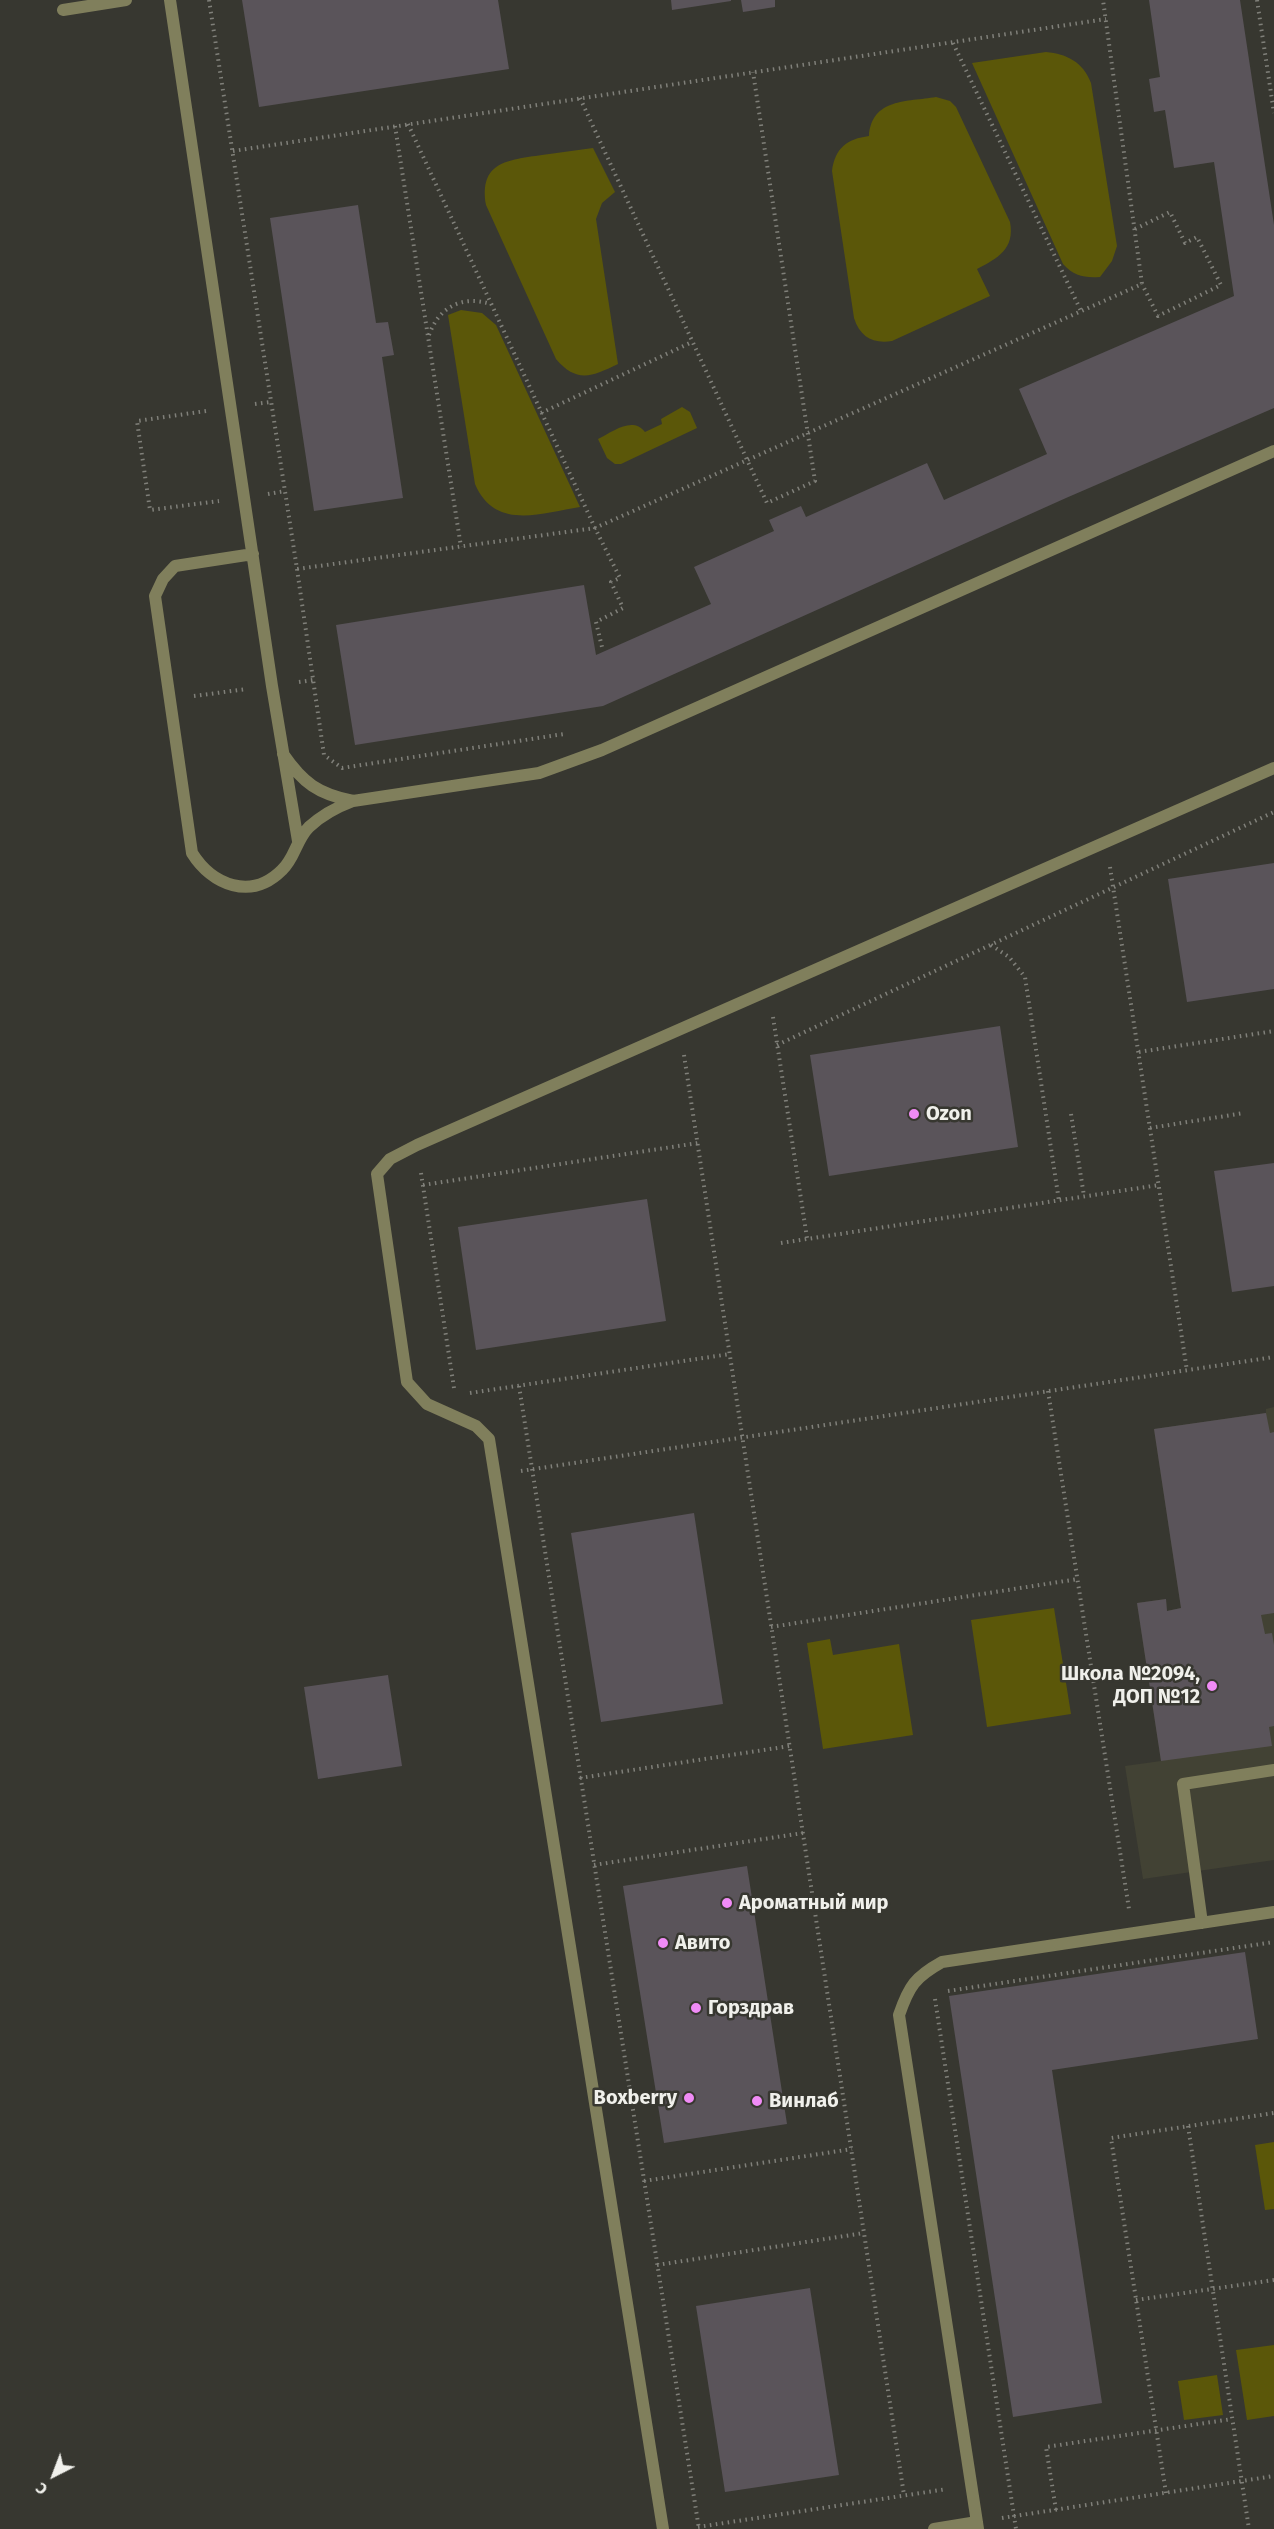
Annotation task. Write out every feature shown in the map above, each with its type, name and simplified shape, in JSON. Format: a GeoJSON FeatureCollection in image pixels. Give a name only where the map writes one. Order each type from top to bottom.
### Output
{"type":"FeatureCollection","features":[{"type":"Feature","properties":{"kind":"lane"},"geometry":{"type":"LineString","coordinates":[[63,10],[126,0]]}},
{"type":"Feature","properties":{"kind":"lane"},"geometry":{"type":"LineString","coordinates":[[170,0],[272,686],[298,841]]}},
{"type":"Feature","properties":{"kind":"lane"},"geometry":{"type":"LineString","coordinates":[[283,754],[296,772],[312,787],[332,797],[353,801],[539,773],[579,759],[1274,451]]}},
{"type":"Feature","properties":{"kind":"lane"},"geometry":{"type":"LineString","coordinates":[[253,554],[175,566],[158,587],[155,596],[192,854],[210,876],[223,883],[252,886],[268,881],[282,871],[292,857],[298,841],[321,818],[353,801]]}},
{"type":"Feature","properties":{"kind":"lane"},"geometry":{"type":"LineString","coordinates":[[663,2529],[489,1439],[476,1425],[427,1404],[407,1382],[377,1174],[390,1160],[417,1145],[1274,768]]}},
{"type":"Feature","properties":{"kind":"lane"},"geometry":{"type":"LineString","coordinates":[[1202,1923],[1184,1784],[1274,1770]]}},
{"type":"Feature","properties":{"kind":"lane"},"geometry":{"type":"LineString","coordinates":[[934,2529],[977,2526],[899,2016],[907,1991],[921,1973],[942,1962],[1274,1912]]}},
{"type":"Feature","properties":{"kind":"path"},"geometry":{"type":"LineString","coordinates":[[209,0],[324,755],[342,768],[568,733]]}},
{"type":"Feature","properties":{"kind":"path"},"geometry":{"type":"LineString","coordinates":[[1103,0],[1142,284],[1158,316],[1221,285],[1197,237],[1185,243],[1170,212],[1135,229]]}},
{"type":"Feature","properties":{"kind":"path"},"geometry":{"type":"LineString","coordinates":[[1257,0],[1274,113]]}},
{"type":"Feature","properties":{"kind":"path"},"geometry":{"type":"LineString","coordinates":[[232,151],[1106,20]]}},
{"type":"Feature","properties":{"kind":"path"},"geometry":{"type":"LineString","coordinates":[[953,43],[1082,311]]}},
{"type":"Feature","properties":{"kind":"path"},"geometry":{"type":"LineString","coordinates":[[580,98],[767,503],[815,481],[753,72]]}},
{"type":"Feature","properties":{"kind":"path"},"geometry":{"type":"LineString","coordinates":[[408,124],[620,578],[611,582],[623,608],[596,621],[602,647]]}},
{"type":"Feature","properties":{"kind":"path"},"geometry":{"type":"LineString","coordinates":[[396,126],[461,547]]}},
{"type":"Feature","properties":{"kind":"path"},"geometry":{"type":"LineString","coordinates":[[297,570],[595,528],[1142,284]]}},
{"type":"Feature","properties":{"kind":"path"},"geometry":{"type":"LineString","coordinates":[[428,336],[433,322],[443,310],[456,303],[468,300],[491,304]]}},
{"type":"Feature","properties":{"kind":"path"},"geometry":{"type":"LineString","coordinates":[[542,413],[692,342]]}},
{"type":"Feature","properties":{"kind":"path"},"geometry":{"type":"LineString","coordinates":[[271,402],[137,421],[150,510],[285,491]]}},
{"type":"Feature","properties":{"kind":"path"},"geometry":{"type":"LineString","coordinates":[[170,699],[313,680]]}},
{"type":"Feature","properties":{"kind":"path"},"geometry":{"type":"LineString","coordinates":[[777,1046],[1274,812]]}},
{"type":"Feature","properties":{"kind":"path"},"geometry":{"type":"LineString","coordinates":[[1107,843],[1187,1371]]}},
{"type":"Feature","properties":{"kind":"path"},"geometry":{"type":"LineString","coordinates":[[991,945],[1010,957],[1025,977],[1059,1201]]}},
{"type":"Feature","properties":{"kind":"path"},"geometry":{"type":"LineString","coordinates":[[769,991],[807,1238]]}},
{"type":"Feature","properties":{"kind":"path"},"geometry":{"type":"LineString","coordinates":[[681,1030],[904,2495]]}},
{"type":"Feature","properties":{"kind":"path"},"geometry":{"type":"LineString","coordinates":[[1139,1052],[1274,1031]]}},
{"type":"Feature","properties":{"kind":"path"},"geometry":{"type":"LineString","coordinates":[[1150,1128],[1244,1113]]}},
{"type":"Feature","properties":{"kind":"path"},"geometry":{"type":"LineString","coordinates":[[1071,1114],[1084,1196]]}},
{"type":"Feature","properties":{"kind":"path"},"geometry":{"type":"LineString","coordinates":[[423,1185],[698,1143]]}},
{"type":"Feature","properties":{"kind":"path"},"geometry":{"type":"LineString","coordinates":[[417,1145],[455,1396]]}},
{"type":"Feature","properties":{"kind":"path"},"geometry":{"type":"LineString","coordinates":[[781,1242],[1159,1185]]}},
{"type":"Feature","properties":{"kind":"path"},"geometry":{"type":"LineString","coordinates":[[466,1394],[730,1354]]}},
{"type":"Feature","properties":{"kind":"path"},"geometry":{"type":"LineString","coordinates":[[495,1475],[1274,1357]]}},
{"type":"Feature","properties":{"kind":"path"},"geometry":{"type":"LineString","coordinates":[[519,1386],[699,2528],[971,2485]]}},
{"type":"Feature","properties":{"kind":"path"},"geometry":{"type":"LineString","coordinates":[[1048,1391],[1133,1933]]}},
{"type":"Feature","properties":{"kind":"path"},"geometry":{"type":"LineString","coordinates":[[771,1627],[1078,1579]]}},
{"type":"Feature","properties":{"kind":"path"},"geometry":{"type":"LineString","coordinates":[[580,1778],[790,1746]]}},
{"type":"Feature","properties":{"kind":"path"},"geometry":{"type":"LineString","coordinates":[[594,1866],[803,1833]]}},
{"type":"Feature","properties":{"kind":"path"},"geometry":{"type":"LineString","coordinates":[[934,1993],[1274,1942]]}},
{"type":"Feature","properties":{"kind":"path"},"geometry":{"type":"LineString","coordinates":[[930,1968],[1016,2529]]}},
{"type":"Feature","properties":{"kind":"path"},"geometry":{"type":"LineString","coordinates":[[1166,2493],[1111,2138],[1274,2113]]}},
{"type":"Feature","properties":{"kind":"path"},"geometry":{"type":"LineString","coordinates":[[1188,2126],[1249,2529]]}},
{"type":"Feature","properties":{"kind":"path"},"geometry":{"type":"LineString","coordinates":[[644,2181],[852,2149]]}},
{"type":"Feature","properties":{"kind":"path"},"geometry":{"type":"LineString","coordinates":[[657,2265],[864,2233]]}},
{"type":"Feature","properties":{"kind":"path"},"geometry":{"type":"LineString","coordinates":[[1136,2300],[1274,2280]]}},
{"type":"Feature","properties":{"kind":"path"},"geometry":{"type":"LineString","coordinates":[[1056,2510],[1046,2447],[1232,2419]]}},
{"type":"Feature","properties":{"kind":"path"},"geometry":{"type":"LineString","coordinates":[[1030,2514],[1274,2476]]}},
{"type":"Feature","properties":{"kind":"shaded area"},"geometry":{"type":"Polygon","coordinates":[[[1046,52],[1067,57],[1079,64],[1091,83],[1117,246],[1112,261],[1100,277],[1080,275],[1063,264],[972,63],[1046,52]]]}},
{"type":"Feature","properties":{"kind":"shaded area"},"geometry":{"type":"Polygon","coordinates":[[[936,97],[950,101],[956,107],[1010,222],[1010,239],[1003,252],[977,269],[990,296],[892,341],[873,340],[860,330],[854,318],[832,171],[834,163],[839,151],[848,142],[869,136],[872,124],[884,108],[893,104],[936,97]]]}},
{"type":"Feature","properties":{"kind":"shaded area"},"geometry":{"type":"Polygon","coordinates":[[[593,148],[615,192],[602,203],[596,219],[618,364],[601,372],[578,375],[556,359],[486,205],[485,191],[491,172],[507,162],[593,148]]]}},
{"type":"Feature","properties":{"kind":"shaded area"},"geometry":{"type":"Polygon","coordinates":[[[461,310],[482,313],[496,325],[580,507],[535,515],[507,514],[494,508],[484,499],[475,484],[448,315],[461,310]]]}},
{"type":"Feature","properties":{"kind":"shaded area"},"geometry":{"type":"Polygon","coordinates":[[[682,407],[690,412],[697,428],[621,464],[615,464],[607,458],[598,439],[628,425],[640,427],[645,432],[662,424],[661,419],[682,407]]]}},
{"type":"Feature","properties":{"kind":"shaded area","name":"Школа №2094, ДОП №12"},"geometry":{"type":"Polygon","coordinates":[[[1274,1407],[1274,1860],[1143,1879],[1125,1766],[1161,1761],[1137,1603],[1166,1599],[1167,1611],[1181,1608],[1154,1429],[1266,1413],[1266,1409],[1274,1407]]]}},
{"type":"Feature","properties":{"kind":"shaded area"},"geometry":{"type":"Polygon","coordinates":[[[1054,1608],[1071,1714],[987,1727],[971,1620],[1054,1608]]]}},
{"type":"Feature","properties":{"kind":"shaded area"},"geometry":{"type":"Polygon","coordinates":[[[830,1639],[833,1655],[899,1644],[913,1735],[823,1749],[807,1643],[830,1639]]]}},
{"type":"Feature","properties":{"kind":"shaded area"},"geometry":{"type":"Polygon","coordinates":[[[1274,2142],[1274,2209],[1265,2210],[1255,2145],[1274,2142]]]}},
{"type":"Feature","properties":{"kind":"shaded area"},"geometry":{"type":"Polygon","coordinates":[[[1274,2345],[1274,2416],[1247,2420],[1236,2350],[1274,2345]]]}},
{"type":"Feature","properties":{"kind":"shaded area"},"geometry":{"type":"Polygon","coordinates":[[[1217,2375],[1223,2415],[1184,2420],[1178,2381],[1217,2375]]]}},
{"type":"Feature","properties":{"kind":"building"},"geometry":{"type":"Polygon","coordinates":[[[242,0],[498,0],[509,69],[259,107],[242,0]]]}},
{"type":"Feature","properties":{"kind":"building"},"geometry":{"type":"Polygon","coordinates":[[[671,0],[731,0],[731,1],[672,10],[671,0]]]}},
{"type":"Feature","properties":{"kind":"building"},"geometry":{"type":"Polygon","coordinates":[[[741,0],[775,0],[775,7],[743,12],[741,0]]]}},
{"type":"Feature","properties":{"kind":"building"},"geometry":{"type":"Polygon","coordinates":[[[1149,0],[1240,0],[1274,225],[1274,408],[1066,498],[603,706],[355,745],[336,625],[584,585],[596,655],[711,604],[694,567],[774,531],[769,520],[801,506],[806,517],[927,463],[944,500],[1047,454],[1019,389],[1234,296],[1214,162],[1174,168],[1165,110],[1154,112],[1149,79],[1160,77],[1149,0]]]}},
{"type":"Feature","properties":{"kind":"building"},"geometry":{"type":"Polygon","coordinates":[[[358,205],[376,323],[388,322],[394,355],[382,357],[403,498],[314,511],[270,218],[358,205]]]}},
{"type":"Feature","properties":{"kind":"building"},"geometry":{"type":"Polygon","coordinates":[[[1274,863],[1274,989],[1187,1002],[1168,879],[1274,863]]]}},
{"type":"Feature","properties":{"kind":"building"},"geometry":{"type":"Polygon","coordinates":[[[1000,1026],[1018,1147],[829,1176],[810,1055],[1000,1026]]]}},
{"type":"Feature","properties":{"kind":"building"},"geometry":{"type":"Polygon","coordinates":[[[1274,1163],[1274,1286],[1232,1292],[1214,1171],[1274,1163]]]}},
{"type":"Feature","properties":{"kind":"building"},"geometry":{"type":"Polygon","coordinates":[[[647,1199],[666,1321],[476,1350],[458,1227],[647,1199]]]}},
{"type":"Feature","properties":{"kind":"building","name":"Школа №2094, ДОП №12"},"geometry":{"type":"Polygon","coordinates":[[[1266,1413],[1270,1433],[1274,1432],[1274,1613],[1261,1615],[1265,1634],[1272,1633],[1274,1645],[1274,1726],[1269,1727],[1272,1746],[1161,1761],[1137,1603],[1166,1599],[1167,1611],[1181,1608],[1154,1429],[1266,1413]]]}},
{"type":"Feature","properties":{"kind":"building"},"geometry":{"type":"Polygon","coordinates":[[[694,1513],[723,1704],[601,1722],[571,1533],[694,1513]]]}},
{"type":"Feature","properties":{"kind":"building"},"geometry":{"type":"Polygon","coordinates":[[[388,1675],[402,1766],[318,1779],[304,1687],[388,1675]]]}},
{"type":"Feature","properties":{"kind":"building"},"geometry":{"type":"Polygon","coordinates":[[[747,1866],[787,2124],[664,2143],[623,1886],[747,1866]]]}},
{"type":"Feature","properties":{"kind":"building"},"geometry":{"type":"Polygon","coordinates":[[[1245,1952],[1258,2039],[1052,2070],[1102,2403],[1013,2417],[949,1996],[1245,1952]]]}},
{"type":"Feature","properties":{"kind":"building"},"geometry":{"type":"Polygon","coordinates":[[[810,2288],[839,2475],[725,2492],[696,2306],[810,2288]]]}},
{"type":"Feature","properties":{"kind":"place","name":"Ozon"},"geometry":{"type":"Point","coordinates":[914,1114]}},
{"type":"Feature","properties":{"kind":"place","name":"Школа №2094, ДОП №12"},"geometry":{"type":"Point","coordinates":[1212,1686]}},
{"type":"Feature","properties":{"kind":"place","name":"Ароматный мир"},"geometry":{"type":"Point","coordinates":[727,1903]}},
{"type":"Feature","properties":{"kind":"place","name":"Авито"},"geometry":{"type":"Point","coordinates":[663,1943]}},
{"type":"Feature","properties":{"kind":"place","name":"Горздрав"},"geometry":{"type":"Point","coordinates":[696,2008]}},
{"type":"Feature","properties":{"kind":"place","name":"Boxberry"},"geometry":{"type":"Point","coordinates":[689,2098]}},
{"type":"Feature","properties":{"kind":"place","name":"Винлаб"},"geometry":{"type":"Point","coordinates":[757,2101]}}]}
